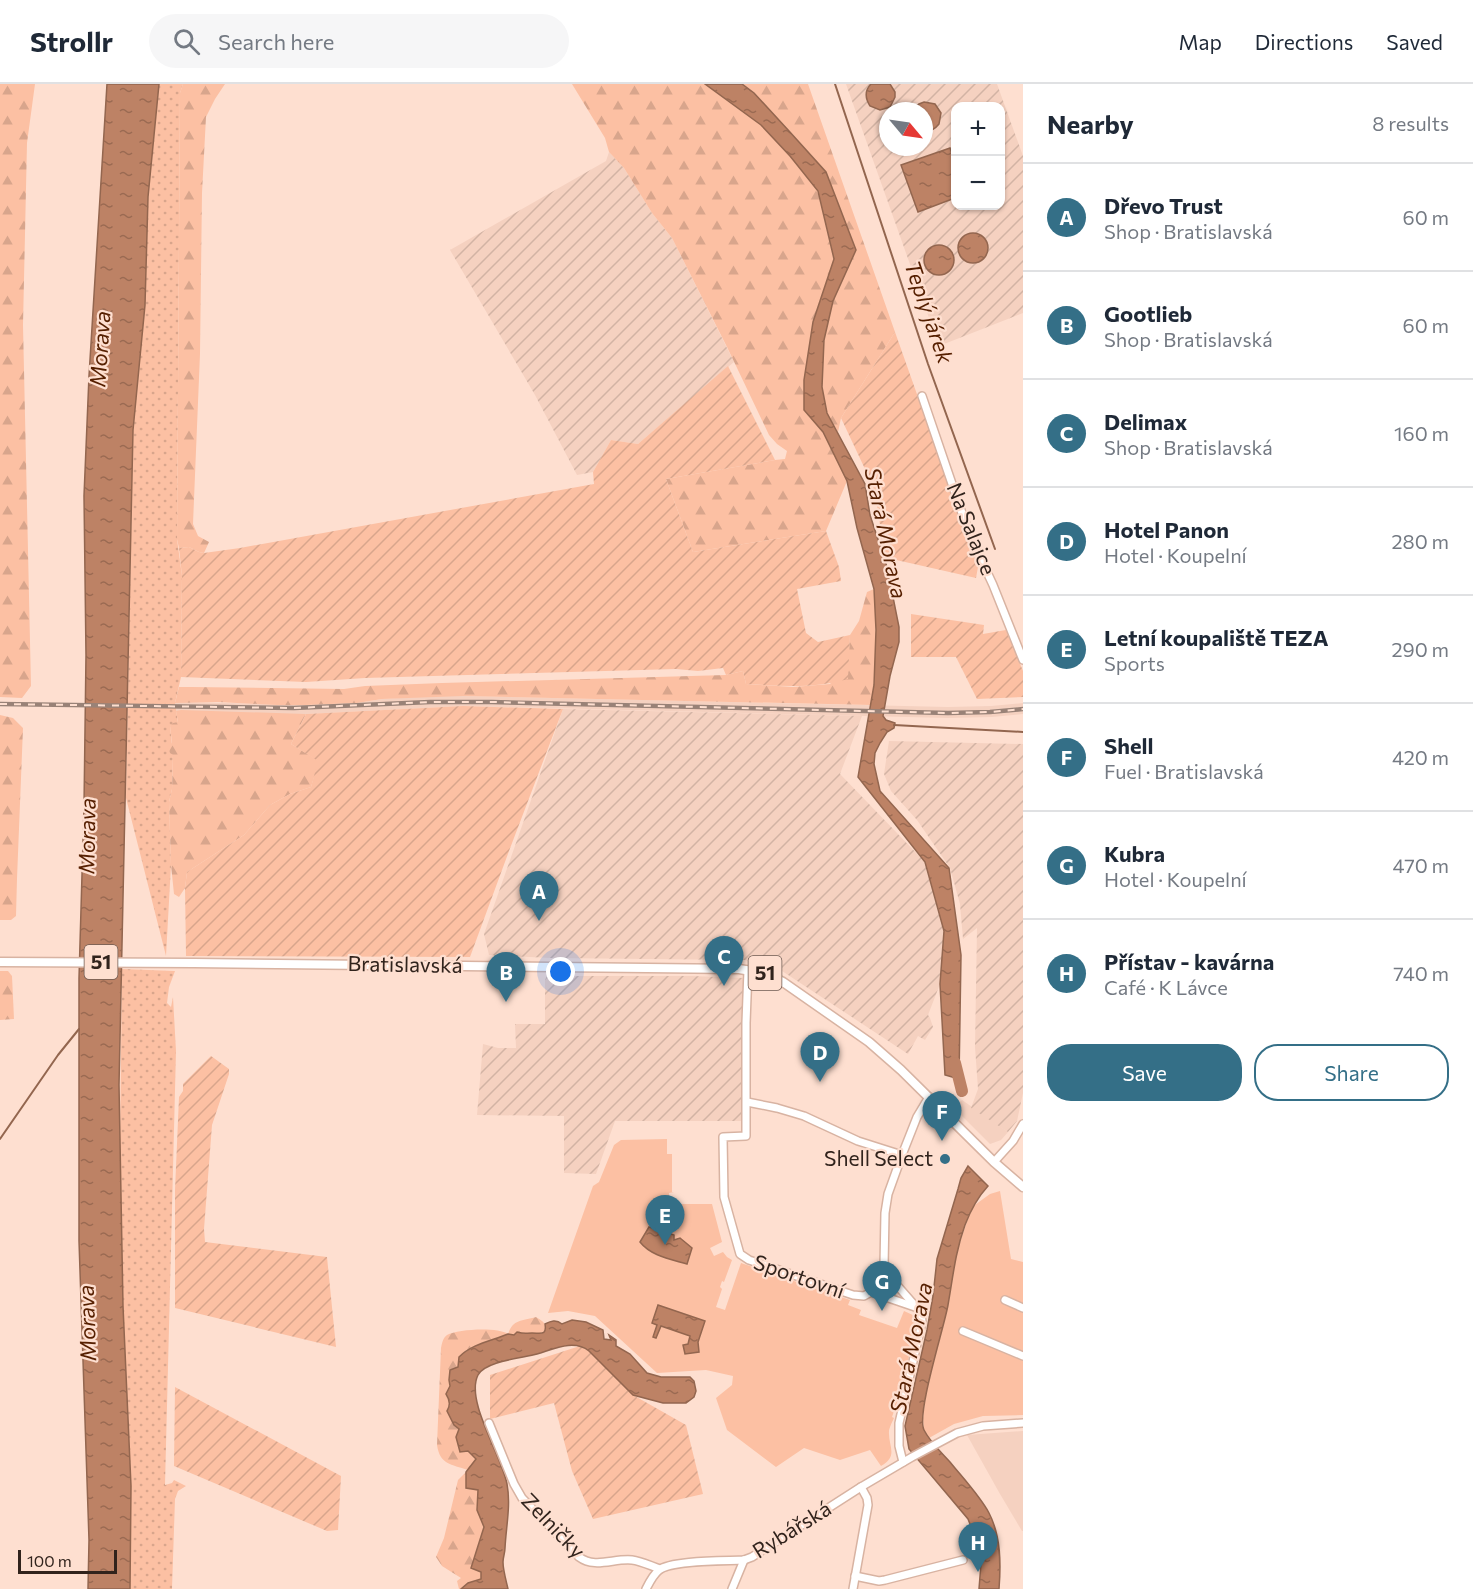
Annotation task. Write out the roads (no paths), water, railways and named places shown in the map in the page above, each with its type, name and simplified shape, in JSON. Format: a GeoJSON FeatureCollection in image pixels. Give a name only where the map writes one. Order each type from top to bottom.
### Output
{"type":"FeatureCollection","features":[{"type":"Feature","properties":{"kind":"main road","name":"Bratislavská"},"geometry":{"type":"LineString","coordinates":[[0,962],[748,970],[772,976],[783,982],[882,1052],[994,1162]]}},
{"type":"Feature","properties":{"kind":"main road","name":"51"},"geometry":{"type":"LineString","coordinates":[[994,1162],[1023,1187]]}},
{"type":"Feature","properties":{"kind":"street","name":"Na Salajce"},"geometry":{"type":"LineString","coordinates":[[922,396],[963,516],[1023,660]]}},
{"type":"Feature","properties":{"kind":"street"},"geometry":{"type":"LineString","coordinates":[[748,970],[747,1102],[804,1116],[858,1141],[902,1155]]}},
{"type":"Feature","properties":{"kind":"street"},"geometry":{"type":"LineString","coordinates":[[917,1308],[871,1292],[884,1266],[886,1203],[917,1117],[928,1097]]}},
{"type":"Feature","properties":{"kind":"street","name":"Sportovní"},"geometry":{"type":"LineString","coordinates":[[747,1102],[746,1136],[723,1137],[724,1197],[740,1254],[749,1260],[853,1295],[864,1296],[871,1292]]}},
{"type":"Feature","properties":{"kind":"street"},"geometry":{"type":"LineString","coordinates":[[994,1162],[1013,1141],[1023,1124]]}},
{"type":"Feature","properties":{"kind":"street"},"geometry":{"type":"LineString","coordinates":[[884,1266],[895,1283],[917,1308],[922,1322],[899,1423],[899,1446],[903,1462]]}},
{"type":"Feature","properties":{"kind":"street"},"geometry":{"type":"LineString","coordinates":[[1005,1300],[1023,1308]]}},
{"type":"Feature","properties":{"kind":"street"},"geometry":{"type":"LineString","coordinates":[[963,1331],[1023,1356]]}},
{"type":"Feature","properties":{"kind":"street","name":"Zelničky"},"geometry":{"type":"LineString","coordinates":[[489,1423],[522,1498],[579,1557],[586,1562],[594,1563],[632,1560],[660,1569]]}},
{"type":"Feature","properties":{"kind":"street","name":"Rybářská"},"geometry":{"type":"LineString","coordinates":[[660,1569],[682,1563],[744,1560],[752,1557],[861,1487],[936,1443],[966,1430],[1023,1423]]}},
{"type":"Feature","properties":{"kind":"street"},"geometry":{"type":"LineString","coordinates":[[853,1589],[868,1505],[861,1487]]}},
{"type":"Feature","properties":{"kind":"street"},"geometry":{"type":"LineString","coordinates":[[732,1589],[744,1560]]}},
{"type":"Feature","properties":{"kind":"street"},"geometry":{"type":"LineString","coordinates":[[855,1576],[879,1581],[963,1560]]}},
{"type":"Feature","properties":{"kind":"street"},"geometry":{"type":"LineString","coordinates":[[646,1589],[660,1569]]}},
{"type":"Feature","properties":{"kind":"water","name":"Morava"},"geometry":{"type":"Polygon","coordinates":[[[107,84],[159,84],[148,197],[145,305],[133,430],[119,1085],[123,1306],[131,1486],[130,1589],[88,1589],[89,1540],[79,1241],[79,978],[86,655],[84,496],[107,84]]]}},
{"type":"Feature","properties":{"kind":"water"},"geometry":{"type":"Polygon","coordinates":[[[705,84],[742,84],[754,93],[789,131],[826,172],[856,250],[833,301],[824,340],[822,387],[827,413],[865,484],[870,515],[887,567],[899,627],[899,642],[883,716],[886,720],[895,723],[894,728],[887,732],[875,753],[874,764],[880,791],[949,868],[961,955],[959,1079],[945,1075],[940,984],[944,931],[925,862],[858,777],[874,685],[876,630],[874,589],[847,481],[823,432],[804,410],[804,380],[813,322],[834,259],[818,191],[761,125],[705,84]]]}},
{"type":"Feature","properties":{"kind":"water"},"geometry":{"type":"Polygon","coordinates":[[[871,84],[890,84],[895,97],[892,102],[879,102],[879,110],[870,106],[866,95],[871,84]]]}},
{"type":"Feature","properties":{"kind":"water"},"geometry":{"type":"Polygon","coordinates":[[[933,104],[941,113],[939,124],[934,129],[933,104]]]}},
{"type":"Feature","properties":{"kind":"water"},"geometry":{"type":"Polygon","coordinates":[[[950,148],[951,200],[918,212],[901,165],[933,156],[933,154],[950,148]]]}},
{"type":"Feature","properties":{"kind":"water"},"geometry":{"type":"Polygon","coordinates":[[[973,233],[979,234],[987,242],[987,254],[979,262],[973,263],[967,262],[959,254],[958,248],[959,242],[967,234],[973,233]]]}},
{"type":"Feature","properties":{"kind":"water"},"geometry":{"type":"Polygon","coordinates":[[[939,245],[945,246],[953,254],[953,266],[945,274],[939,275],[933,274],[925,266],[924,260],[925,254],[933,246],[939,245]]]}},
{"type":"Feature","properties":{"kind":"water"},"geometry":{"type":"Polygon","coordinates":[[[968,1166],[988,1186],[972,1209],[962,1235],[948,1305],[927,1389],[923,1421],[924,1430],[929,1439],[971,1487],[989,1513],[996,1531],[999,1550],[999,1589],[979,1589],[981,1564],[976,1539],[968,1519],[909,1449],[905,1426],[927,1330],[937,1259],[961,1178],[968,1166]]]}},
{"type":"Feature","properties":{"kind":"water"},"geometry":{"type":"Polygon","coordinates":[[[649,1227],[674,1235],[674,1240],[680,1238],[692,1248],[687,1264],[661,1256],[644,1247],[640,1242],[649,1227]]]}},
{"type":"Feature","properties":{"kind":"water"},"geometry":{"type":"Polygon","coordinates":[[[658,1305],[705,1321],[698,1342],[699,1352],[685,1354],[683,1345],[688,1344],[690,1336],[661,1326],[656,1338],[653,1337],[657,1325],[652,1323],[658,1305]]]}},
{"type":"Feature","properties":{"kind":"water"},"geometry":{"type":"Polygon","coordinates":[[[572,1320],[586,1322],[603,1330],[604,1339],[611,1340],[609,1335],[616,1340],[616,1346],[630,1354],[647,1373],[661,1377],[690,1377],[694,1381],[696,1391],[694,1397],[686,1403],[663,1403],[633,1395],[589,1351],[583,1347],[570,1345],[505,1361],[482,1370],[475,1386],[476,1399],[504,1472],[509,1500],[503,1562],[508,1589],[461,1589],[468,1583],[481,1579],[481,1572],[471,1568],[484,1527],[477,1510],[478,1490],[466,1488],[466,1472],[476,1459],[468,1451],[460,1452],[456,1437],[459,1429],[454,1425],[447,1411],[450,1402],[446,1394],[450,1386],[450,1370],[458,1367],[459,1357],[482,1343],[508,1334],[514,1335],[517,1332],[543,1333],[545,1324],[551,1321],[562,1324],[572,1320]]]}},
{"type":"Feature","properties":{"kind":"waterway","name":"Teplý járek"},"geometry":{"type":"LineString","coordinates":[[835,84],[928,364],[995,549]]}},
{"type":"Feature","properties":{"kind":"waterway"},"geometry":{"type":"LineString","coordinates":[[894,725],[1023,732]]}},
{"type":"Feature","properties":{"kind":"waterway"},"geometry":{"type":"LineString","coordinates":[[0,1139],[58,1055],[79,1029]]}},
{"type":"Feature","properties":{"kind":"waterway","name":"Stará Morava"},"geometry":{"type":"LineString","coordinates":[[955,1063],[962,1091]]}},
{"type":"Feature","properties":{"kind":"railway"},"geometry":{"type":"LineString","coordinates":[[0,704],[294,708],[430,702],[492,702],[948,713],[1023,709]]}},
{"type":"Feature","properties":{"kind":"place","name":"Dřevo Trust"},"geometry":{"type":"Point","coordinates":[539,921]}},
{"type":"Feature","properties":{"kind":"place","name":"Delimax"},"geometry":{"type":"Point","coordinates":[724,986]}},
{"type":"Feature","properties":{"kind":"place","name":"Gootlieb"},"geometry":{"type":"Point","coordinates":[506,1002]}},
{"type":"Feature","properties":{"kind":"place","name":"Hotel Panon"},"geometry":{"type":"Point","coordinates":[820,1082]}},
{"type":"Feature","properties":{"kind":"place","name":"Shell"},"geometry":{"type":"Point","coordinates":[942,1141]}},
{"type":"Feature","properties":{"kind":"place","name":"Shell Select"},"geometry":{"type":"Point","coordinates":[945,1159]}},
{"type":"Feature","properties":{"kind":"place","name":"Letní koupaliště TEZA"},"geometry":{"type":"Point","coordinates":[665,1245]}},
{"type":"Feature","properties":{"kind":"place","name":"Kubra"},"geometry":{"type":"Point","coordinates":[882,1311]}},
{"type":"Feature","properties":{"kind":"place","name":"Přístav - kavárna"},"geometry":{"type":"Point","coordinates":[978,1572]}}]}
